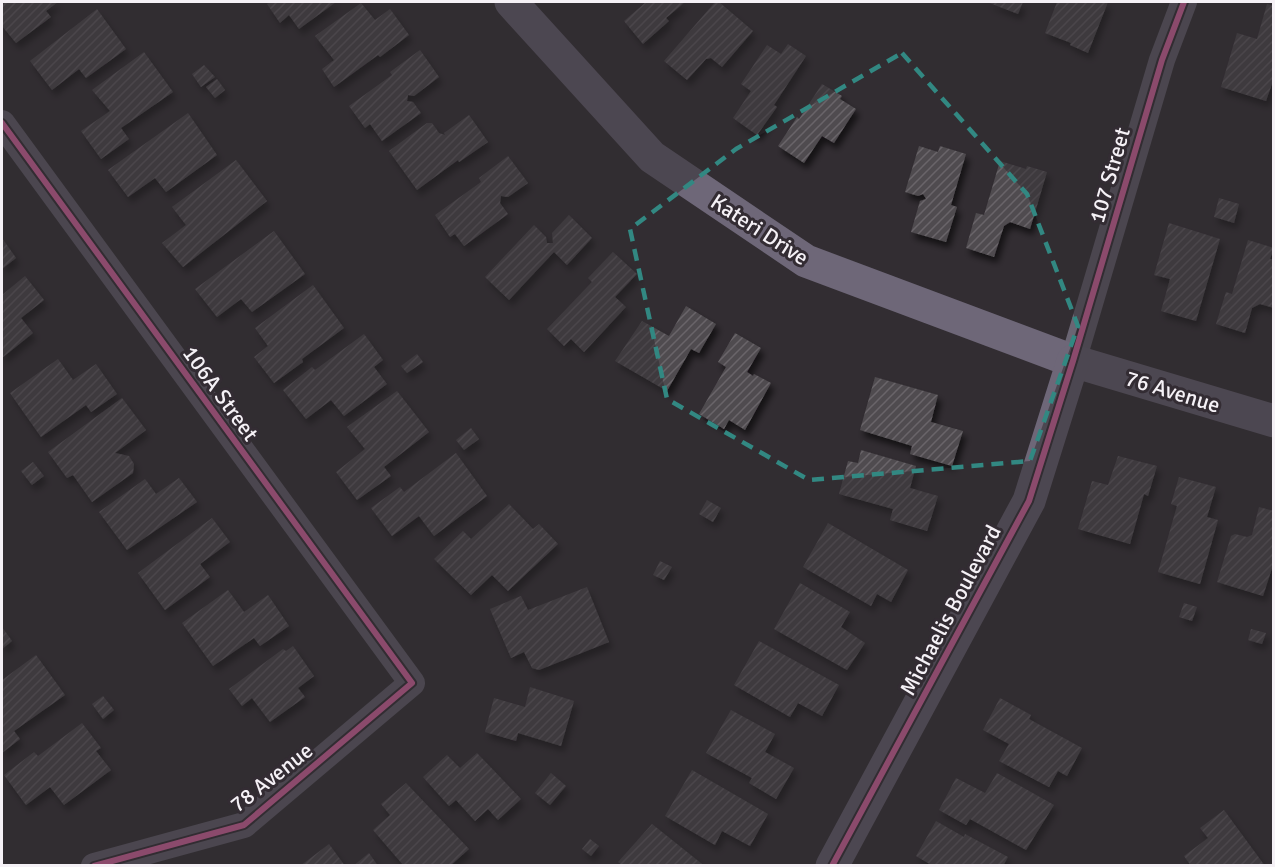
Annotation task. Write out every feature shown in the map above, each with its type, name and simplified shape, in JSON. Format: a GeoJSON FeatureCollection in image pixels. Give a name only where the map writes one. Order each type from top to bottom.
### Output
{"type":"FeatureCollection","features":[{"type":"Feature","properties":{"kind":"street","name":"Kateri Drive"},"geometry":{"type":"LineString","coordinates":[[511,2],[652,158],[806,261],[1073,361]]}},
{"type":"Feature","properties":{"kind":"street","name":"107 Street"},"geometry":{"type":"LineString","coordinates":[[1073,361],[1162,60],[1184,2]]}},
{"type":"Feature","properties":{"kind":"street","name":"106A Street"},"geometry":{"type":"LineString","coordinates":[[2,123],[412,683]]}},
{"type":"Feature","properties":{"kind":"street","name":"76 Avenue"},"geometry":{"type":"LineString","coordinates":[[1073,361],[1274,421]]}},
{"type":"Feature","properties":{"kind":"street","name":"Michaelis Boulevard"},"geometry":{"type":"LineString","coordinates":[[832,866],[1029,501],[1073,361]]}},
{"type":"Feature","properties":{"kind":"street","name":"78 Avenue"},"geometry":{"type":"LineString","coordinates":[[94,866],[244,825],[412,683]]}},
{"type":"Feature","properties":{"kind":"highlighted area"},"geometry":{"type":"Polygon","coordinates":[[[902,53],[1027,194],[1078,326],[1030,461],[809,480],[667,399],[630,229],[736,149],[902,53]]]}},
{"type":"Feature","properties":{"kind":"building"},"geometry":{"type":"Polygon","coordinates":[[[2,2],[58,2],[46,11],[51,17],[16,43],[2,26],[2,2]]]}},
{"type":"Feature","properties":{"kind":"building"},"geometry":{"type":"Polygon","coordinates":[[[271,2],[336,2],[299,29],[289,15],[280,23],[267,4],[271,2]]]}},
{"type":"Feature","properties":{"kind":"building"},"geometry":{"type":"Polygon","coordinates":[[[646,2],[685,2],[666,18],[669,21],[643,44],[624,21],[646,2]]]}},
{"type":"Feature","properties":{"kind":"building"},"geometry":{"type":"Polygon","coordinates":[[[715,2],[719,2],[753,31],[722,67],[711,58],[706,59],[687,80],[664,61],[715,2]]]}},
{"type":"Feature","properties":{"kind":"building"},"geometry":{"type":"Polygon","coordinates":[[[987,2],[1023,2],[1018,14],[987,2]]]}},
{"type":"Feature","properties":{"kind":"building"},"geometry":{"type":"Polygon","coordinates":[[[1057,2],[1108,2],[1088,53],[1070,45],[1071,43],[1045,33],[1057,2]]]}},
{"type":"Feature","properties":{"kind":"building"},"geometry":{"type":"Polygon","coordinates":[[[361,3],[375,20],[390,9],[409,35],[334,87],[322,69],[334,60],[315,36],[361,3]]]}},
{"type":"Feature","properties":{"kind":"building"},"geometry":{"type":"Polygon","coordinates":[[[1267,4],[1274,6],[1274,78],[1266,101],[1221,87],[1237,33],[1257,39],[1267,4]]]}},
{"type":"Feature","properties":{"kind":"building"},"geometry":{"type":"Polygon","coordinates":[[[97,9],[126,49],[86,78],[79,69],[52,90],[30,61],[97,9]]]}},
{"type":"Feature","properties":{"kind":"building"},"geometry":{"type":"Polygon","coordinates":[[[788,44],[806,56],[774,105],[777,107],[757,135],[733,118],[751,91],[741,84],[767,45],[781,54],[788,44]]]}},
{"type":"Feature","properties":{"kind":"building"},"geometry":{"type":"Polygon","coordinates":[[[420,50],[439,77],[414,96],[408,95],[407,101],[413,102],[421,113],[382,141],[370,124],[365,128],[349,106],[392,75],[390,72],[420,50]]]}},
{"type":"Feature","properties":{"kind":"building"},"geometry":{"type":"Polygon","coordinates":[[[144,52],[173,92],[121,128],[129,139],[101,159],[81,131],[110,111],[92,90],[144,52]]]}},
{"type":"Feature","properties":{"kind":"building"},"geometry":{"type":"Polygon","coordinates":[[[204,65],[215,77],[201,87],[192,74],[204,65]]]}},
{"type":"Feature","properties":{"kind":"building"},"geometry":{"type":"Polygon","coordinates":[[[217,79],[225,90],[215,98],[206,87],[217,79]]]}},
{"type":"Feature","properties":{"kind":"building"},"geometry":{"type":"Polygon","coordinates":[[[822,84],[842,96],[840,99],[856,109],[834,143],[822,136],[804,163],[778,146],[822,84]]]}},
{"type":"Feature","properties":{"kind":"building"},"geometry":{"type":"Polygon","coordinates":[[[188,113],[217,155],[166,192],[155,178],[128,197],[108,170],[188,113]]]}},
{"type":"Feature","properties":{"kind":"building"},"geometry":{"type":"Polygon","coordinates":[[[469,115],[488,142],[459,162],[458,160],[417,190],[389,151],[427,123],[432,123],[439,133],[445,135],[444,133],[469,115]]]}},
{"type":"Feature","properties":{"kind":"building"},"geometry":{"type":"Polygon","coordinates":[[[919,146],[938,152],[940,146],[966,154],[951,205],[957,207],[946,242],[911,232],[920,201],[926,199],[923,194],[918,196],[905,192],[919,146]]]}},
{"type":"Feature","properties":{"kind":"building"},"geometry":{"type":"Polygon","coordinates":[[[508,156],[528,183],[508,197],[501,196],[500,203],[508,214],[464,246],[455,234],[450,237],[435,215],[481,182],[479,178],[508,156]]]}},
{"type":"Feature","properties":{"kind":"building"},"geometry":{"type":"Polygon","coordinates":[[[236,160],[267,201],[183,267],[162,243],[186,225],[172,207],[236,160]]]}},
{"type":"Feature","properties":{"kind":"building"},"geometry":{"type":"Polygon","coordinates":[[[1000,161],[1026,169],[1027,166],[1047,172],[1030,229],[1010,222],[1004,226],[994,257],[966,248],[976,213],[984,215],[1000,161]]]}},
{"type":"Feature","properties":{"kind":"building"},"geometry":{"type":"Polygon","coordinates":[[[1219,198],[1239,204],[1234,223],[1214,217],[1219,198]]]}},
{"type":"Feature","properties":{"kind":"building"},"geometry":{"type":"Polygon","coordinates":[[[569,215],[592,238],[567,265],[554,252],[509,300],[485,277],[534,225],[546,237],[547,243],[553,243],[552,233],[569,215]]]}},
{"type":"Feature","properties":{"kind":"building"},"geometry":{"type":"Polygon","coordinates":[[[1169,223],[1220,239],[1196,321],[1161,311],[1170,279],[1154,275],[1169,223]]]}},
{"type":"Feature","properties":{"kind":"building"},"geometry":{"type":"Polygon","coordinates":[[[274,231],[305,274],[252,312],[241,299],[217,317],[195,289],[274,231]]]}},
{"type":"Feature","properties":{"kind":"building"},"geometry":{"type":"Polygon","coordinates":[[[2,238],[16,258],[2,269],[2,238]]]}},
{"type":"Feature","properties":{"kind":"building"},"geometry":{"type":"Polygon","coordinates":[[[1248,240],[1274,248],[1270,259],[1274,260],[1274,308],[1260,304],[1252,308],[1245,333],[1216,324],[1226,292],[1232,294],[1248,240]]]}},
{"type":"Feature","properties":{"kind":"building"},"geometry":{"type":"Polygon","coordinates":[[[613,252],[637,274],[615,297],[626,307],[584,352],[571,339],[564,346],[547,329],[592,282],[588,278],[613,252]]]}},
{"type":"Feature","properties":{"kind":"building"},"geometry":{"type":"Polygon","coordinates":[[[25,276],[44,300],[21,318],[33,333],[2,358],[2,295],[25,276]]]}},
{"type":"Feature","properties":{"kind":"building"},"geometry":{"type":"Polygon","coordinates":[[[313,285],[344,328],[274,383],[254,357],[268,346],[255,328],[313,285]]]}},
{"type":"Feature","properties":{"kind":"building"},"geometry":{"type":"Polygon","coordinates":[[[686,306],[716,324],[699,353],[691,349],[667,391],[615,361],[642,321],[669,336],[686,306]]]}},
{"type":"Feature","properties":{"kind":"building"},"geometry":{"type":"Polygon","coordinates":[[[735,333],[761,348],[747,372],[771,383],[745,430],[729,420],[724,429],[699,414],[726,367],[718,362],[735,333]]]}},
{"type":"Feature","properties":{"kind":"building"},"geometry":{"type":"Polygon","coordinates":[[[364,334],[383,360],[374,367],[387,384],[344,416],[331,400],[306,419],[283,390],[312,367],[315,370],[364,334]]]}},
{"type":"Feature","properties":{"kind":"building"},"geometry":{"type":"Polygon","coordinates":[[[417,354],[423,362],[407,373],[401,366],[417,354]]]}},
{"type":"Feature","properties":{"kind":"building"},"geometry":{"type":"Polygon","coordinates":[[[58,359],[73,380],[96,364],[117,394],[91,412],[86,405],[41,437],[10,393],[58,359]]]}},
{"type":"Feature","properties":{"kind":"building"},"geometry":{"type":"Polygon","coordinates":[[[875,377],[938,395],[931,422],[963,431],[952,466],[910,454],[912,446],[860,430],[875,377]]]}},
{"type":"Feature","properties":{"kind":"building"},"geometry":{"type":"Polygon","coordinates":[[[397,391],[429,432],[384,467],[391,476],[357,500],[336,472],[365,449],[347,427],[397,391]]]}},
{"type":"Feature","properties":{"kind":"building"},"geometry":{"type":"Polygon","coordinates":[[[122,398],[146,430],[115,453],[129,456],[134,464],[133,473],[92,502],[73,475],[67,478],[48,452],[122,398]]]}},
{"type":"Feature","properties":{"kind":"building"},"geometry":{"type":"Polygon","coordinates":[[[471,428],[479,439],[464,450],[456,440],[471,428]]]}},
{"type":"Feature","properties":{"kind":"building"},"geometry":{"type":"Polygon","coordinates":[[[861,450],[916,466],[910,488],[938,496],[927,531],[890,520],[893,509],[839,494],[848,461],[858,463],[861,450]]]}},
{"type":"Feature","properties":{"kind":"building"},"geometry":{"type":"Polygon","coordinates":[[[456,453],[487,496],[434,536],[419,516],[392,536],[371,508],[400,487],[404,492],[456,453]]]}},
{"type":"Feature","properties":{"kind":"building"},"geometry":{"type":"Polygon","coordinates":[[[1118,456],[1157,466],[1148,496],[1144,494],[1130,544],[1078,529],[1092,481],[1108,485],[1118,456]]]}},
{"type":"Feature","properties":{"kind":"building"},"geometry":{"type":"Polygon","coordinates":[[[33,462],[44,476],[32,485],[21,471],[33,462]]]}},
{"type":"Feature","properties":{"kind":"building"},"geometry":{"type":"Polygon","coordinates":[[[1179,477],[1216,487],[1207,517],[1218,520],[1200,584],[1158,572],[1177,506],[1171,504],[1179,477]]]}},
{"type":"Feature","properties":{"kind":"building"},"geometry":{"type":"Polygon","coordinates":[[[179,478],[197,502],[127,550],[99,512],[145,479],[156,494],[179,478]]]}},
{"type":"Feature","properties":{"kind":"building"},"geometry":{"type":"Polygon","coordinates":[[[707,500],[721,508],[713,522],[699,514],[707,500]]]}},
{"type":"Feature","properties":{"kind":"building"},"geometry":{"type":"Polygon","coordinates":[[[509,504],[533,529],[539,524],[558,544],[508,591],[492,575],[471,595],[434,559],[463,531],[471,539],[509,504]]]}},
{"type":"Feature","properties":{"kind":"building"},"geometry":{"type":"Polygon","coordinates":[[[1259,507],[1274,511],[1274,562],[1263,596],[1217,582],[1231,536],[1235,534],[1247,537],[1252,535],[1259,507]]]}},
{"type":"Feature","properties":{"kind":"building"},"geometry":{"type":"Polygon","coordinates":[[[212,518],[230,542],[200,564],[210,577],[165,610],[138,573],[212,518]]]}},
{"type":"Feature","properties":{"kind":"building"},"geometry":{"type":"Polygon","coordinates":[[[828,523],[908,570],[891,602],[877,594],[871,606],[803,567],[828,523]]]}},
{"type":"Feature","properties":{"kind":"building"},"geometry":{"type":"Polygon","coordinates":[[[660,561],[672,567],[664,580],[653,575],[660,561]]]}},
{"type":"Feature","properties":{"kind":"building"},"geometry":{"type":"Polygon","coordinates":[[[800,583],[850,612],[841,627],[865,643],[847,670],[774,629],[800,583]]]}},
{"type":"Feature","properties":{"kind":"building"},"geometry":{"type":"Polygon","coordinates":[[[587,587],[609,642],[539,670],[532,668],[524,652],[511,658],[490,609],[521,596],[528,610],[587,587]]]}},
{"type":"Feature","properties":{"kind":"building"},"geometry":{"type":"Polygon","coordinates":[[[228,590],[244,612],[268,595],[289,626],[260,646],[254,638],[213,666],[182,623],[228,590]]]}},
{"type":"Feature","properties":{"kind":"building"},"geometry":{"type":"Polygon","coordinates":[[[1184,603],[1197,607],[1192,621],[1179,617],[1184,603]]]}},
{"type":"Feature","properties":{"kind":"building"},"geometry":{"type":"Polygon","coordinates":[[[2,627],[12,641],[2,649],[2,627]]]}},
{"type":"Feature","properties":{"kind":"building"},"geometry":{"type":"Polygon","coordinates":[[[1251,629],[1266,633],[1262,644],[1248,640],[1251,629]]]}},
{"type":"Feature","properties":{"kind":"building"},"geometry":{"type":"Polygon","coordinates":[[[759,641],[839,685],[822,716],[798,703],[790,717],[734,685],[759,641]]]}},
{"type":"Feature","properties":{"kind":"building"},"geometry":{"type":"Polygon","coordinates":[[[293,646],[314,676],[298,688],[305,697],[270,722],[252,698],[242,706],[229,689],[283,649],[286,651],[293,646]]]}},
{"type":"Feature","properties":{"kind":"building"},"geometry":{"type":"Polygon","coordinates":[[[36,655],[65,695],[14,731],[20,739],[2,753],[2,680],[36,655]]]}},
{"type":"Feature","properties":{"kind":"building"},"geometry":{"type":"Polygon","coordinates":[[[530,687],[574,701],[561,746],[518,733],[516,741],[485,732],[494,698],[525,707],[530,687]]]}},
{"type":"Feature","properties":{"kind":"building"},"geometry":{"type":"Polygon","coordinates":[[[103,696],[114,710],[103,719],[92,704],[103,696]]]}},
{"type":"Feature","properties":{"kind":"building"},"geometry":{"type":"Polygon","coordinates":[[[1000,698],[1031,715],[1029,719],[1082,748],[1067,776],[1058,771],[1049,787],[999,761],[1009,744],[983,730],[1000,698]]]}},
{"type":"Feature","properties":{"kind":"building"},"geometry":{"type":"Polygon","coordinates":[[[731,710],[775,734],[765,752],[794,768],[776,799],[749,783],[752,778],[706,753],[731,710]]]}},
{"type":"Feature","properties":{"kind":"building"},"geometry":{"type":"Polygon","coordinates":[[[82,723],[101,748],[96,751],[111,770],[64,805],[50,787],[26,805],[4,775],[34,752],[38,756],[82,723]]]}},
{"type":"Feature","properties":{"kind":"building"},"geometry":{"type":"Polygon","coordinates":[[[477,753],[521,799],[498,820],[488,809],[475,821],[456,800],[449,806],[423,777],[447,755],[460,768],[477,753]]]}},
{"type":"Feature","properties":{"kind":"building"},"geometry":{"type":"Polygon","coordinates":[[[692,770],[768,814],[750,846],[722,831],[715,845],[665,816],[692,770]]]}},
{"type":"Feature","properties":{"kind":"building"},"geometry":{"type":"Polygon","coordinates":[[[551,773],[566,786],[550,805],[535,793],[551,773]]]}},
{"type":"Feature","properties":{"kind":"building"},"geometry":{"type":"Polygon","coordinates":[[[997,773],[1054,805],[1026,850],[970,819],[966,825],[939,810],[956,778],[985,793],[997,773]]]}},
{"type":"Feature","properties":{"kind":"building"},"geometry":{"type":"Polygon","coordinates":[[[406,783],[469,849],[450,866],[404,866],[373,830],[390,815],[381,804],[406,783]]]}},
{"type":"Feature","properties":{"kind":"building"},"geometry":{"type":"Polygon","coordinates":[[[1224,810],[1265,866],[1191,866],[1184,856],[1208,838],[1200,828],[1224,810]]]}},
{"type":"Feature","properties":{"kind":"building"},"geometry":{"type":"Polygon","coordinates":[[[936,821],[1008,857],[1003,866],[933,866],[916,856],[936,821]]]}},
{"type":"Feature","properties":{"kind":"building"},"geometry":{"type":"Polygon","coordinates":[[[652,824],[702,864],[701,866],[623,866],[618,862],[652,824]]]}},
{"type":"Feature","properties":{"kind":"building"},"geometry":{"type":"Polygon","coordinates":[[[590,839],[599,846],[591,856],[582,849],[590,839]]]}},
{"type":"Feature","properties":{"kind":"building"},"geometry":{"type":"Polygon","coordinates":[[[329,844],[345,866],[300,866],[329,844]]]}},
{"type":"Feature","properties":{"kind":"building"},"geometry":{"type":"Polygon","coordinates":[[[369,853],[378,866],[353,866],[369,853]]]}},
{"type":"Feature","properties":{"kind":"cycle path"},"geometry":{"type":"LineString","coordinates":[[832,866],[1029,501],[1162,60],[1184,2]]}},
{"type":"Feature","properties":{"kind":"cycle path"},"geometry":{"type":"LineString","coordinates":[[2,123],[412,683],[244,825],[94,866]]}}]}
